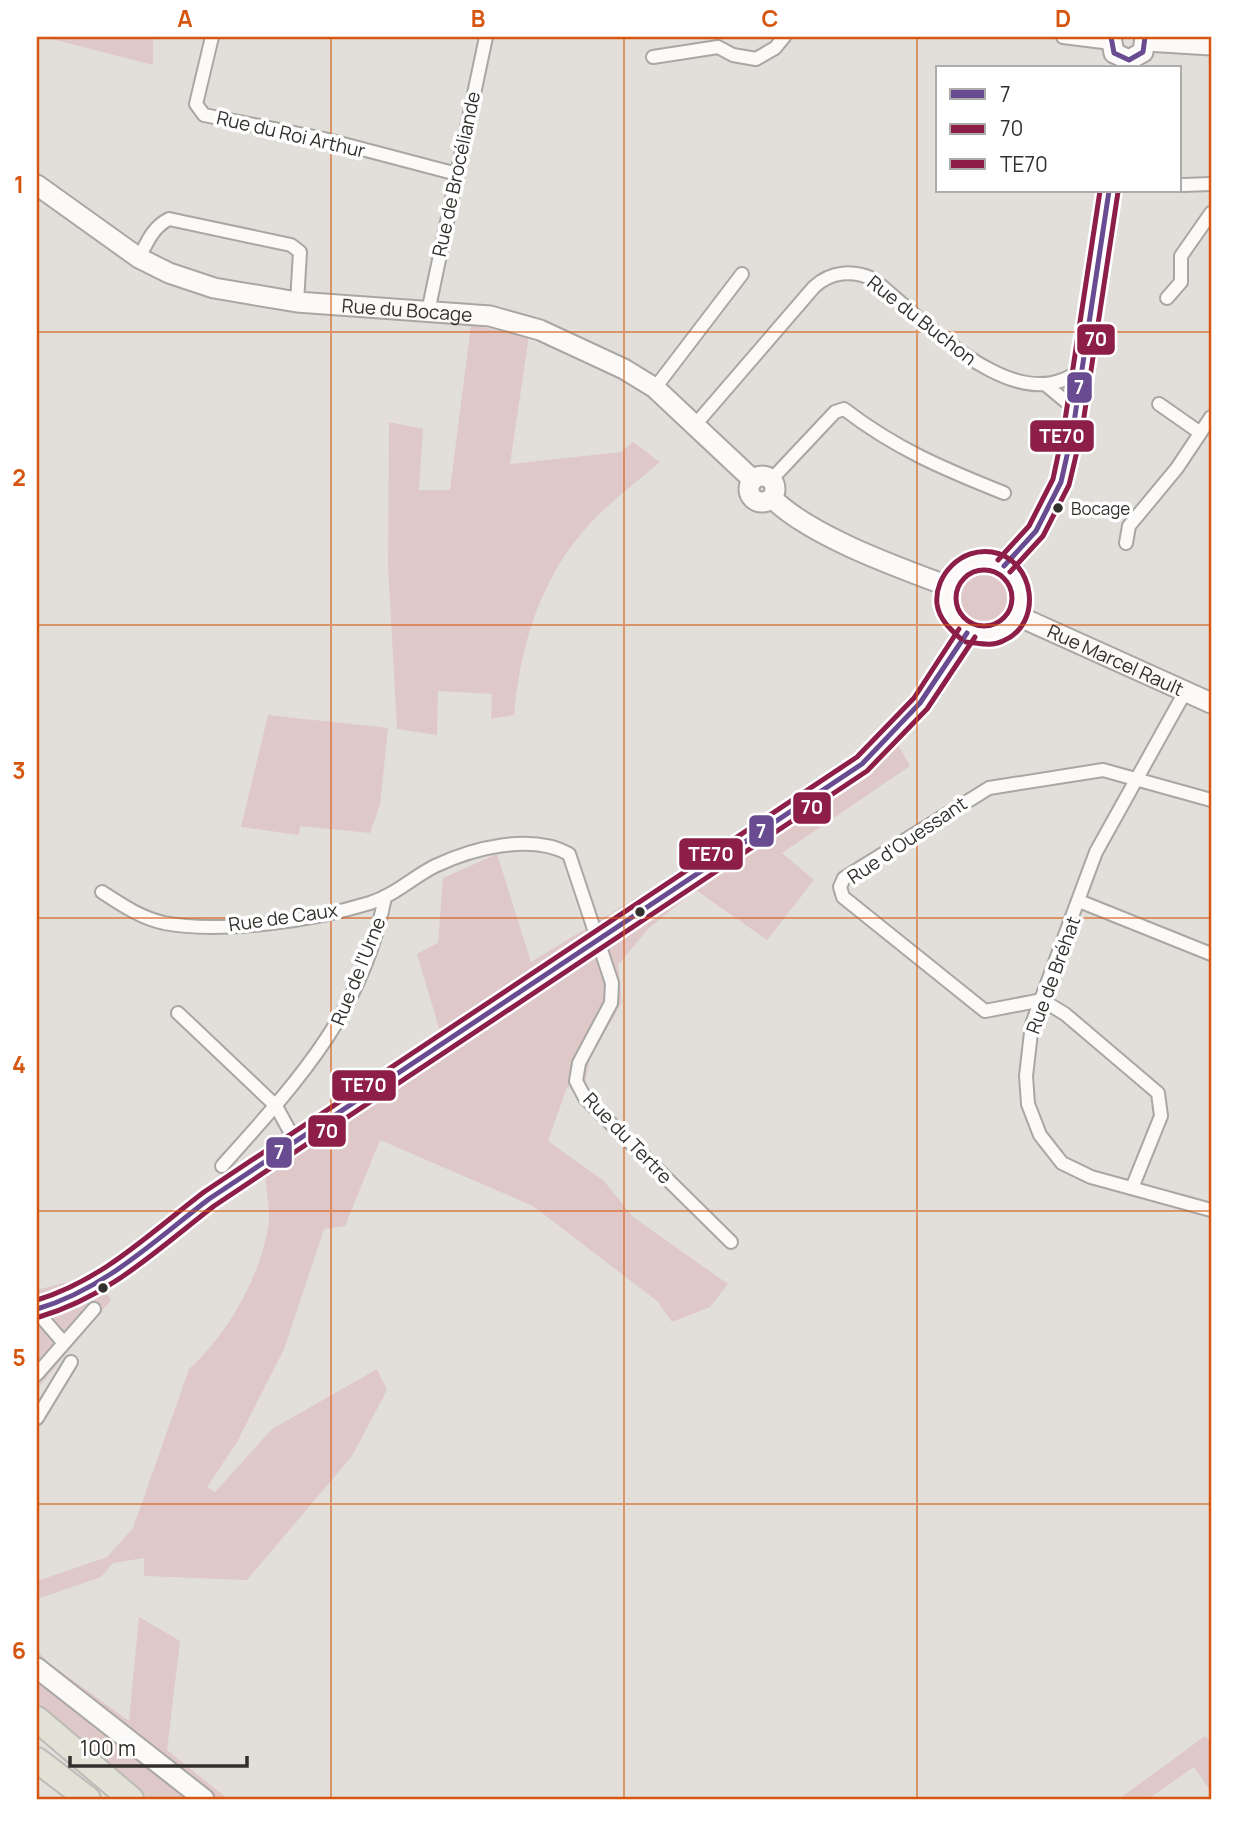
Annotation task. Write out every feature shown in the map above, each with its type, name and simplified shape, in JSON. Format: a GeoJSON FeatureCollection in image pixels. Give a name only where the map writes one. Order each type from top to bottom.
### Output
{"type":"FeatureCollection","features":[{"type":"Feature","properties":{"kind":"highway"},"geometry":{"type":"LineString","coordinates":[[37,1719],[131,1799]]}},
{"type":"Feature","properties":{"kind":"highway"},"geometry":{"type":"LineString","coordinates":[[37,1738],[115,1799]]}},
{"type":"Feature","properties":{"kind":"highway"},"geometry":{"type":"LineString","coordinates":[[37,1760],[88,1799]]}},
{"type":"Feature","properties":{"kind":"highway"},"geometry":{"type":"LineString","coordinates":[[37,1773],[74,1799]]}},
{"type":"Feature","properties":{"kind":"street","name":"Rue du Roi Arthur"},"geometry":{"type":"LineString","coordinates":[[212,37],[196,104],[204,115],[324,139],[457,174]]}},
{"type":"Feature","properties":{"kind":"street","name":"Rue de Brocéliande"},"geometry":{"type":"LineString","coordinates":[[428,312],[486,37]]}},
{"type":"Feature","properties":{"kind":"street"},"geometry":{"type":"LineString","coordinates":[[653,57],[718,47],[733,55],[756,59],[775,48],[784,37]]}},
{"type":"Feature","properties":{"kind":"street"},"geometry":{"type":"LineString","coordinates":[[1063,37],[1111,40],[1114,53],[1125,64],[1139,56],[1145,39],[1211,46]]}},
{"type":"Feature","properties":{"kind":"street"},"geometry":{"type":"LineString","coordinates":[[1183,186],[1211,184]]}},
{"type":"Feature","properties":{"kind":"street","name":"Rue du Bocage"},"geometry":{"type":"LineString","coordinates":[[37,185],[139,258],[169,273],[214,288],[297,302],[490,316],[540,330],[624,369],[655,388],[814,527],[848,545],[948,586]]}},
{"type":"Feature","properties":{"kind":"street"},"geometry":{"type":"LineString","coordinates":[[1004,566],[1036,531],[1053,503],[1069,454],[1109,192]]}},
{"type":"Feature","properties":{"kind":"street"},"geometry":{"type":"LineString","coordinates":[[1167,298],[1181,282],[1181,256],[1211,213]]}},
{"type":"Feature","properties":{"kind":"street"},"geometry":{"type":"LineString","coordinates":[[139,258],[159,223],[169,219],[291,245],[300,252],[302,264],[297,302]]}},
{"type":"Feature","properties":{"kind":"street"},"geometry":{"type":"LineString","coordinates":[[655,388],[742,274]]}},
{"type":"Feature","properties":{"kind":"street","name":"Rue du Buchon"},"geometry":{"type":"LineString","coordinates":[[695,425],[814,286],[838,274],[863,274],[873,279],[971,362],[1021,380],[1046,384],[1075,409]]}},
{"type":"Feature","properties":{"kind":"street"},"geometry":{"type":"LineString","coordinates":[[1046,384],[1068,380],[1082,368]]}},
{"type":"Feature","properties":{"kind":"street"},"geometry":{"type":"LineString","coordinates":[[1159,404],[1199,432]]}},
{"type":"Feature","properties":{"kind":"street"},"geometry":{"type":"LineString","coordinates":[[766,486],[835,412],[844,409],[882,438],[902,449],[1004,493]]}},
{"type":"Feature","properties":{"kind":"street"},"geometry":{"type":"LineString","coordinates":[[1126,543],[1129,526],[1177,468],[1211,417]]}},
{"type":"Feature","properties":{"kind":"street"},"geometry":{"type":"LineString","coordinates":[[991,561],[1004,566],[1014,576],[1020,588],[1022,602],[1018,616],[1009,628],[996,635],[981,637],[967,633],[956,625],[948,613],[948,586],[954,574],[965,565],[991,561]]}},
{"type":"Feature","properties":{"kind":"street","name":"Rue Marcel Rault"},"geometry":{"type":"LineString","coordinates":[[1018,616],[1211,703]]}},
{"type":"Feature","properties":{"kind":"street"},"geometry":{"type":"LineString","coordinates":[[63,1342],[38,1309],[71,1299],[110,1278],[169,1228],[295,1141],[862,764],[902,725],[944,670],[967,633]]}},
{"type":"Feature","properties":{"kind":"street","name":"Rue de Bréhat"},"geometry":{"type":"LineString","coordinates":[[1185,692],[1096,852],[1032,1024],[1026,1076],[1028,1104],[1040,1135],[1062,1163],[1091,1177],[1211,1210]]}},
{"type":"Feature","properties":{"kind":"street","name":"Rue d'Ouessant"},"geometry":{"type":"LineString","coordinates":[[1042,1000],[985,1011],[843,897],[840,887],[844,878],[989,788],[1103,770],[1211,800]]}},
{"type":"Feature","properties":{"kind":"street","name":"Rue de l'Urne"},"geometry":{"type":"LineString","coordinates":[[222,1166],[316,1059],[348,1006],[380,925],[385,897],[435,866],[504,845],[554,846],[569,854],[599,937]]}},
{"type":"Feature","properties":{"kind":"street","name":"Rue de Caux"},"geometry":{"type":"LineString","coordinates":[[102,892],[134,913],[162,922],[190,926],[241,927],[370,903],[385,897]]}},
{"type":"Feature","properties":{"kind":"street"},"geometry":{"type":"LineString","coordinates":[[1079,901],[1211,954]]}},
{"type":"Feature","properties":{"kind":"street","name":"Rue du Tertre"},"geometry":{"type":"LineString","coordinates":[[599,937],[612,983],[611,1003],[579,1063],[576,1081],[585,1098],[731,1242]]}},
{"type":"Feature","properties":{"kind":"street"},"geometry":{"type":"LineString","coordinates":[[1042,1000],[1065,1014],[1158,1093],[1161,1116],[1132,1188]]}},
{"type":"Feature","properties":{"kind":"street"},"geometry":{"type":"LineString","coordinates":[[178,1013],[276,1106],[295,1141]]}},
{"type":"Feature","properties":{"kind":"street"},"geometry":{"type":"LineString","coordinates":[[37,1374],[94,1309]]}},
{"type":"Feature","properties":{"kind":"street"},"geometry":{"type":"LineString","coordinates":[[37,1418],[40,1404],[71,1362]]}},
{"type":"Feature","properties":{"kind":"street"},"geometry":{"type":"LineString","coordinates":[[37,1668],[204,1799]]}},
{"type":"Feature","properties":{"kind":"shaded area"},"geometry":{"type":"Polygon","coordinates":[[[44,37],[153,37],[153,65],[44,37]]]}},
{"type":"Feature","properties":{"kind":"shaded area"},"geometry":{"type":"Polygon","coordinates":[[[471,325],[529,336],[510,464],[621,452],[633,442],[660,462],[595,518],[557,569],[545,591],[527,639],[514,715],[491,719],[492,694],[438,691],[437,735],[397,729],[388,566],[389,422],[423,429],[419,490],[450,490],[471,325]]]}},
{"type":"Feature","properties":{"kind":"shaded area"},"geometry":{"type":"Polygon","coordinates":[[[984,570],[995,572],[1008,583],[1013,599],[1011,610],[1000,623],[984,628],[973,626],[960,615],[955,599],[957,588],[968,575],[984,570]]]}},
{"type":"Feature","properties":{"kind":"shaded area"},"geometry":{"type":"Polygon","coordinates":[[[931,668],[949,685],[898,745],[910,766],[782,853],[814,880],[767,940],[696,890],[649,928],[618,965],[622,1002],[590,1059],[585,1082],[567,1087],[548,1141],[604,1181],[633,1217],[728,1284],[710,1307],[672,1322],[657,1301],[533,1206],[380,1140],[345,1226],[324,1229],[284,1349],[237,1442],[207,1487],[215,1492],[272,1429],[377,1369],[387,1390],[352,1456],[247,1580],[144,1576],[144,1558],[113,1563],[101,1577],[37,1599],[37,1581],[107,1557],[133,1528],[189,1369],[228,1323],[257,1267],[269,1222],[265,1174],[453,1047],[439,1028],[417,954],[438,943],[443,878],[497,854],[531,962],[680,871],[851,758],[894,717],[931,668]]]}},
{"type":"Feature","properties":{"kind":"shaded area"},"geometry":{"type":"Polygon","coordinates":[[[268,715],[388,728],[380,805],[370,833],[300,826],[299,835],[241,827],[268,715]]]}},
{"type":"Feature","properties":{"kind":"shaded area"},"geometry":{"type":"Polygon","coordinates":[[[98,1274],[111,1300],[37,1389],[37,1290],[98,1274]]]}},
{"type":"Feature","properties":{"kind":"shaded area"},"geometry":{"type":"Polygon","coordinates":[[[139,1617],[180,1641],[167,1750],[228,1799],[148,1799],[37,1707],[37,1651],[49,1663],[129,1721],[139,1617]]]}},
{"type":"Feature","properties":{"kind":"shaded area"},"geometry":{"type":"Polygon","coordinates":[[[1205,1736],[1211,1742],[1211,1792],[1194,1767],[1148,1799],[1119,1799],[1205,1736]]]}},
{"type":"Feature","properties":{"kind":"transit line","name":"7"},"geometry":{"type":"LineString","coordinates":[[1111,37],[1114,53],[1129,60],[1143,52],[1145,37]]}},
{"type":"Feature","properties":{"kind":"transit line","name":"TE70"},"geometry":{"type":"LineString","coordinates":[[998,560],[1029,526],[1053,479],[1064,427],[1100,192]]}},
{"type":"Feature","properties":{"kind":"transit line","name":"7"},"geometry":{"type":"LineString","coordinates":[[1004,566],[1036,531],[1061,482],[1073,429],[1109,192]]}},
{"type":"Feature","properties":{"kind":"transit line","name":"70"},"geometry":{"type":"LineString","coordinates":[[1010,572],[1043,536],[1069,485],[1082,430],[1118,192]]}},
{"type":"Feature","properties":{"kind":"transit line","name":"70"},"geometry":{"type":"LineString","coordinates":[[961,639],[946,623],[938,609],[937,593],[945,573],[952,565],[970,554],[992,552],[1006,557],[1018,566],[1025,579],[1029,593],[1025,621],[1016,633],[998,643],[966,642]]}},
{"type":"Feature","properties":{"kind":"transit line","name":"TE70"},"geometry":{"type":"LineString","coordinates":[[984,570],[995,572],[1004,578],[1010,587],[1012,598],[1010,609],[1004,618],[995,624],[984,626],[973,624],[964,618],[958,609],[956,598],[958,587],[964,578],[973,572],[984,570]]}},
{"type":"Feature","properties":{"kind":"transit line","name":"TE70"},"geometry":{"type":"LineString","coordinates":[[37,1300],[105,1268],[204,1192],[857,757],[914,698],[959,629]]}},
{"type":"Feature","properties":{"kind":"transit line","name":"7"},"geometry":{"type":"LineString","coordinates":[[37,1309],[62,1300],[107,1276],[209,1199],[862,764],[920,703],[967,633]]}},
{"type":"Feature","properties":{"kind":"transit line","name":"70"},"geometry":{"type":"LineString","coordinates":[[39,1317],[88,1297],[132,1270],[214,1206],[867,771],[927,709],[975,637]]}},
{"type":"Feature","properties":{"kind":"place","name":"Bocage"},"geometry":{"type":"Point","coordinates":[1058,508]}}]}
